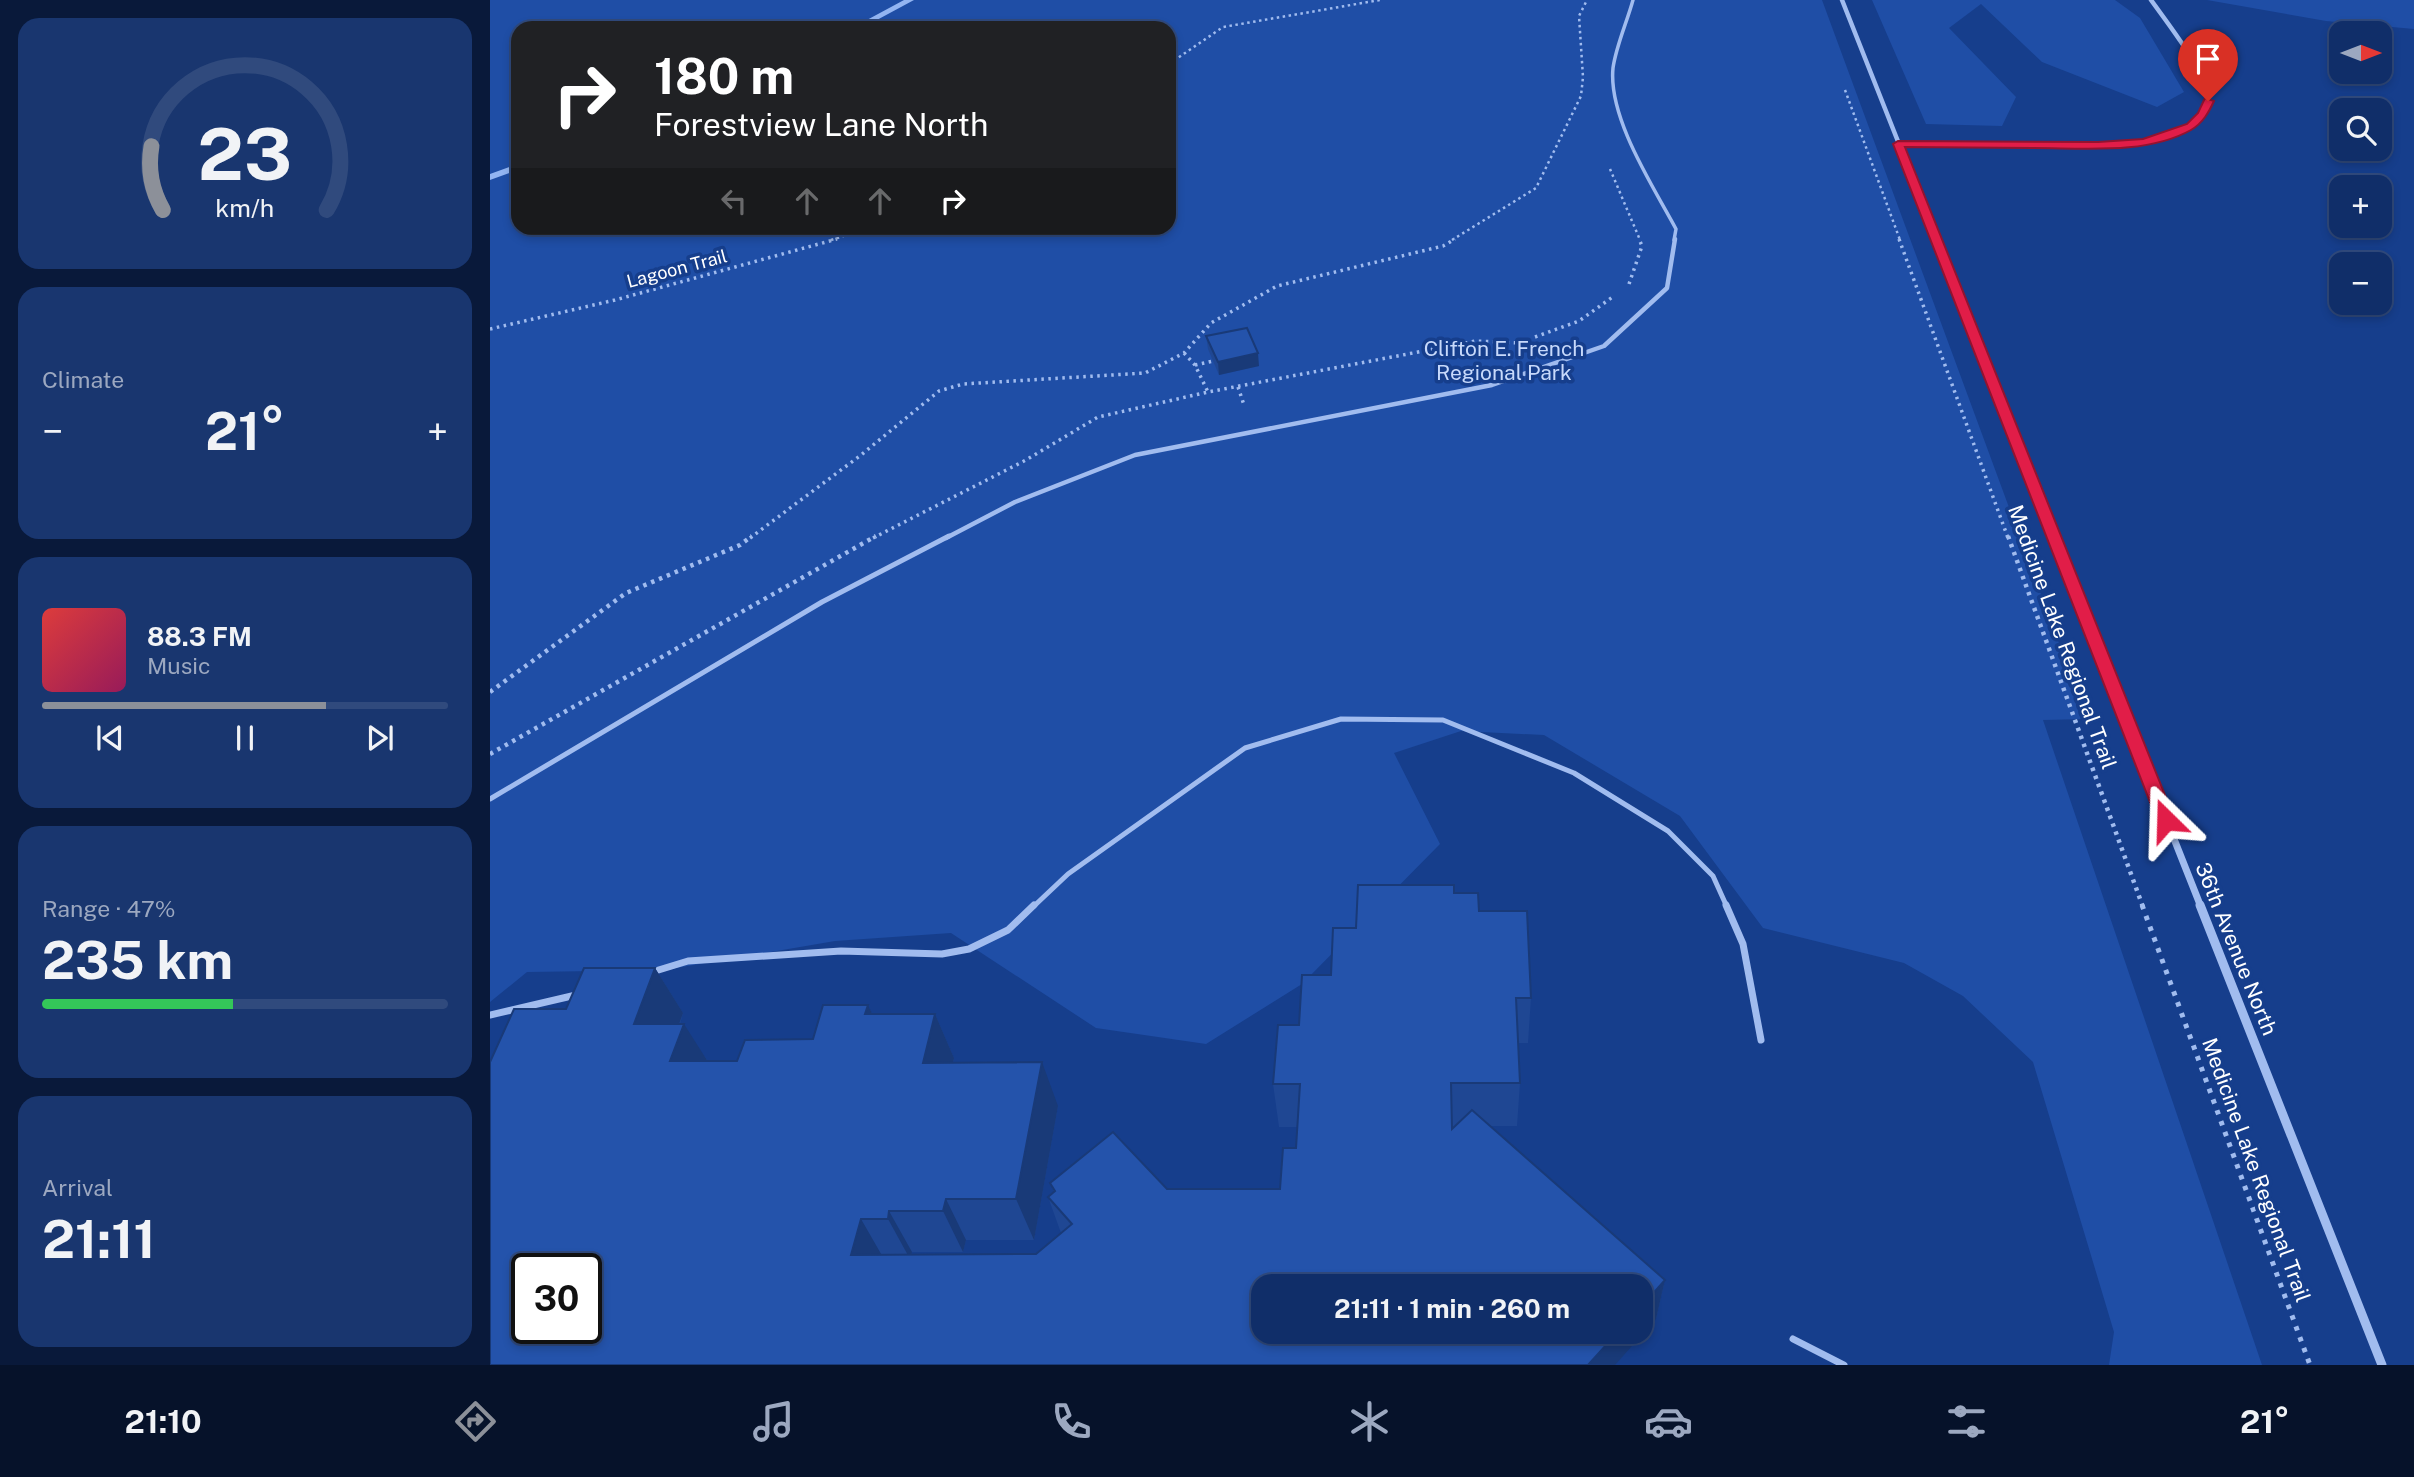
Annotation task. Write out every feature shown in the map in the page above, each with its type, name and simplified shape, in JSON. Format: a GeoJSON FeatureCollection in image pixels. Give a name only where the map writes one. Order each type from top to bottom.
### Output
{"type":"FeatureCollection","features":[{"type":"Feature","properties":{"kind":"street","name":"36th Avenue North"},"geometry":{"type":"LineString","coordinates":[[1842,0],[2382,1365]]}},
{"type":"Feature","properties":{"kind":"street"},"geometry":{"type":"LineString","coordinates":[[1898,144],[2098,145],[2143,142],[2174,134],[2190,126],[2202,114],[2208,101],[2206,81],[2151,0]]}},
{"type":"Feature","properties":{"kind":"lane"},"geometry":{"type":"LineString","coordinates":[[490,799],[822,602],[1015,502],[1135,455],[1492,385],[1604,346],[1667,288],[1676,229],[1639,161],[1618,114],[1613,69],[1633,0]]}},
{"type":"Feature","properties":{"kind":"lane"},"geometry":{"type":"LineString","coordinates":[[639,977],[688,961],[841,951],[942,954],[969,949],[1008,930],[1068,874],[1245,748],[1341,719],[1443,720],[1574,773],[1668,831],[1713,876],[1742,944],[1761,1040]]}},
{"type":"Feature","properties":{"kind":"lane"},"geometry":{"type":"LineString","coordinates":[[490,1015],[590,992]]}},
{"type":"Feature","properties":{"kind":"lane"},"geometry":{"type":"LineString","coordinates":[[1793,1339],[1844,1365]]}},
{"type":"Feature","properties":{"kind":"path"},"geometry":{"type":"LineString","coordinates":[[1176,60],[1223,27],[1380,0]]}},
{"type":"Feature","properties":{"kind":"path"},"geometry":{"type":"LineString","coordinates":[[490,692],[626,593],[740,545],[861,455],[939,391],[963,384],[1145,373],[1184,353],[1211,323],[1277,286],[1443,246],[1536,188],[1581,96],[1583,77],[1579,16],[1587,0]]}},
{"type":"Feature","properties":{"kind":"path","name":"Medicine Lake Regional Trail"},"geometry":{"type":"LineString","coordinates":[[1844,88],[2310,1365]]}},
{"type":"Feature","properties":{"kind":"path","name":"Lagoon Trail"},"geometry":{"type":"LineString","coordinates":[[490,329],[615,300],[796,252],[848,235]]}},
{"type":"Feature","properties":{"kind":"path"},"geometry":{"type":"LineString","coordinates":[[1184,353],[1195,365],[1208,392]]}},
{"type":"Feature","properties":{"kind":"path"},"geometry":{"type":"LineString","coordinates":[[1195,365],[1213,361]]}},
{"type":"Feature","properties":{"kind":"green space","name":"Clifton E. French Regional Park"},"geometry":{"type":"Polygon","coordinates":[[[490,0],[1822,0],[2087,719],[2043,720],[2262,1365],[2109,1365],[2114,1332],[2033,1062],[1963,996],[1904,963],[1763,928],[1680,816],[1544,735],[1461,731],[1394,753],[1440,844],[1302,984],[1206,1044],[1096,1028],[951,933],[835,941],[664,970],[527,972],[490,1002],[490,0]]]}},
{"type":"Feature","properties":{"kind":"green space"},"geometry":{"type":"Polygon","coordinates":[[[1872,0],[2115,0],[2140,18],[2184,92],[2157,107],[2042,62],[1981,4],[1949,28],[2016,97],[2002,126],[1926,124],[1872,0]]]}},
{"type":"Feature","properties":{"kind":"green space"},"geometry":{"type":"Polygon","coordinates":[[[2207,0],[2414,0],[2414,29],[2392,27],[2392,21],[2326,21],[2207,0]]]}},
{"type":"Feature","properties":{"kind":"building"},"geometry":{"type":"Polygon","coordinates":[[[1247,328],[1258,353],[1218,362],[1206,336],[1247,328]]]}},
{"type":"Feature","properties":{"kind":"building"},"geometry":{"type":"Polygon","coordinates":[[[1358,885],[1454,885],[1454,893],[1478,893],[1479,911],[1527,911],[1531,998],[1516,998],[1520,1083],[1451,1083],[1452,1129],[1472,1110],[1665,1280],[1653,1294],[1653,1274],[1251,1274],[1251,1344],[1607,1344],[1588,1365],[490,1365],[490,1062],[514,1009],[566,1009],[584,968],[655,968],[634,1024],[684,1024],[670,1061],[737,1061],[745,1040],[813,1039],[823,1005],[868,1005],[865,1014],[935,1014],[923,1063],[1042,1062],[1016,1199],[946,1199],[943,1211],[889,1211],[888,1219],[861,1219],[851,1255],[1036,1254],[1072,1224],[1048,1197],[1055,1191],[1050,1183],[1113,1132],[1167,1189],[1280,1189],[1283,1148],[1296,1148],[1300,1084],[1273,1084],[1278,1025],[1299,1025],[1302,975],[1331,975],[1333,928],[1356,928],[1358,885]]]}},
{"type":"Feature","properties":{"kind":"waterway"},"geometry":{"type":"LineString","coordinates":[[870,21],[910,0]]}},
{"type":"Feature","properties":{"kind":"waterway"},"geometry":{"type":"LineString","coordinates":[[490,177],[511,170]]}},
{"type":"Feature","properties":{"kind":"route"},"geometry":{"type":"LineString","coordinates":[[2166,820],[1898,144],[2098,145],[2143,142],[2174,134],[2190,126],[2202,114],[2208,101]]}}]}
